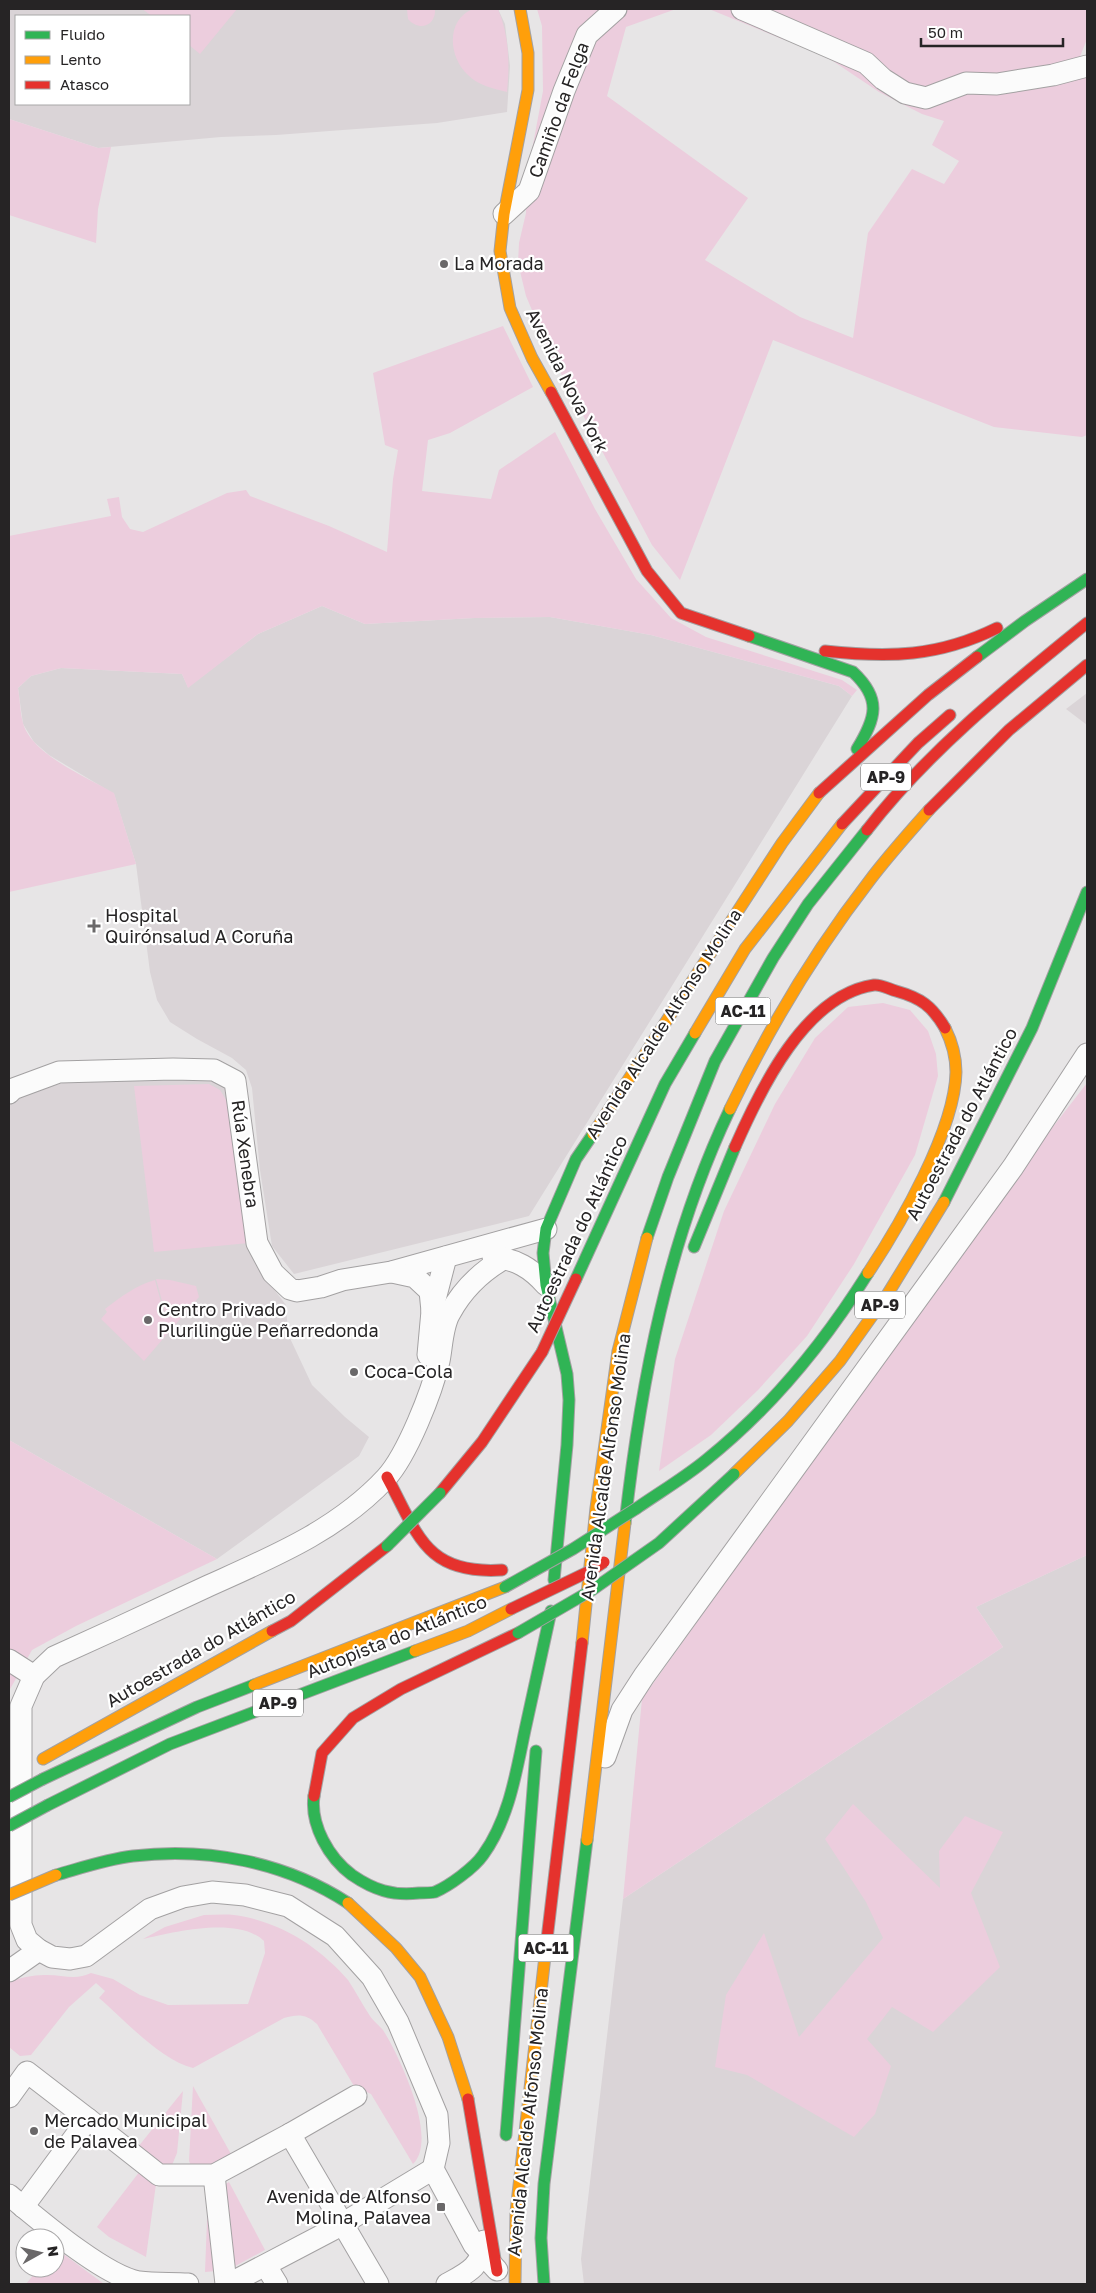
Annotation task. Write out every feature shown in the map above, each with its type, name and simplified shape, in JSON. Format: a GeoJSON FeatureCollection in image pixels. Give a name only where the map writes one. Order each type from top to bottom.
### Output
{"type":"FeatureCollection","features":[{"type":"Feature","properties":{"kind":"main road","name":"Avenida Nova York"},"geometry":{"type":"LineString","coordinates":[[520,9],[528,53],[528,90],[504,214],[500,251],[510,308],[532,358],[647,571],[681,613],[780,646]]}},
{"type":"Feature","properties":{"kind":"main road"},"geometry":{"type":"LineString","coordinates":[[780,646],[857,655],[902,657],[941,651],[978,638],[1037,605],[1061,588],[1087,578]]}},
{"type":"Feature","properties":{"kind":"main road","name":"Avenida Alcalde Alfonso Molina"},"geometry":{"type":"LineString","coordinates":[[551,1611],[567,1445],[569,1400],[567,1374],[546,1285],[543,1253],[546,1229],[576,1159],[782,842],[821,790],[943,683],[1025,620],[1087,578]]}},
{"type":"Feature","properties":{"kind":"main road","name":"Avenida Alcalde Alfonso Molina"},"geometry":{"type":"LineString","coordinates":[[514,2284],[516,2212],[585,1622],[596,1508],[616,1361],[647,1237],[665,1186],[715,1061],[773,958],[808,904],[878,815],[916,771],[998,694],[1087,623]]}},
{"type":"Feature","properties":{"kind":"main road"},"geometry":{"type":"LineString","coordinates":[[780,646],[853,672],[870,689],[874,705],[874,719],[845,767]]}},
{"type":"Feature","properties":{"kind":"main road","name":"Avenida Alcalde Alfonso Molina"},"geometry":{"type":"LineString","coordinates":[[544,2284],[541,2238],[544,2184],[641,1404],[654,1332],[694,1193],[726,1112],[770,1026],[813,958],[862,887],[959,777],[1063,684],[1087,665]]}},
{"type":"Feature","properties":{"kind":"main road","name":"Autoestrada do Atlántico"},"geometry":{"type":"LineString","coordinates":[[9,1778],[291,1621],[387,1546],[469,1461],[497,1424],[542,1352],[665,1084],[745,949],[832,834],[918,743],[962,704]]}},
{"type":"Feature","properties":{"kind":"main road","name":"Autoestrada do Atlántico"},"geometry":{"type":"LineString","coordinates":[[670,1517],[734,1474],[788,1422],[840,1361],[887,1295],[942,1206],[1032,1028],[1087,892]]}},
{"type":"Feature","properties":{"kind":"main road"},"geometry":{"type":"LineString","coordinates":[[9,1797],[129,1737],[197,1707],[505,1586],[573,1550],[715,1453],[792,1379],[851,1300],[900,1224],[936,1147],[949,1110],[956,1075],[955,1060],[948,1032],[927,1005],[910,993],[892,986],[869,985],[844,992],[818,1012],[797,1036],[747,1119],[691,1255]]}},
{"type":"Feature","properties":{"kind":"main road"},"geometry":{"type":"LineString","coordinates":[[654,1332],[683,1273]]}},
{"type":"Feature","properties":{"kind":"main road"},"geometry":{"type":"LineString","coordinates":[[551,1611],[513,1786],[498,1830],[482,1857],[462,1875],[434,1892],[413,1894],[382,1892],[361,1881],[340,1866],[326,1846],[318,1825],[313,1800],[322,1753],[353,1718],[400,1689],[518,1633],[592,1590],[659,1543],[734,1474]]}},
{"type":"Feature","properties":{"kind":"main road"},"geometry":{"type":"LineString","coordinates":[[387,1477],[417,1537],[426,1548],[439,1557],[482,1571],[506,1568]]}},
{"type":"Feature","properties":{"kind":"main road"},"geometry":{"type":"LineString","coordinates":[[529,1560],[637,1508]]}},
{"type":"Feature","properties":{"kind":"main road","name":"Autopista do Atlántico"},"geometry":{"type":"LineString","coordinates":[[9,1826],[170,1744],[468,1631],[590,1571],[638,1539]]}},
{"type":"Feature","properties":{"kind":"main road"},"geometry":{"type":"LineString","coordinates":[[540,1716],[551,1611]]}},
{"type":"Feature","properties":{"kind":"main road"},"geometry":{"type":"LineString","coordinates":[[505,2146],[538,1735]]}},
{"type":"Feature","properties":{"kind":"main road"},"geometry":{"type":"LineString","coordinates":[[9,1895],[56,1875],[104,1861],[144,1854],[181,1854],[230,1858],[272,1866],[346,1902],[395,1946],[419,1976],[441,2018],[468,2099],[493,2217]]}},
{"type":"Feature","properties":{"kind":"street","name":"Camiño da Felga"},"geometry":{"type":"LineString","coordinates":[[504,214],[529,191],[564,91],[587,35],[616,9]]}},
{"type":"Feature","properties":{"kind":"street"},"geometry":{"type":"LineString","coordinates":[[742,9],[866,63],[883,79],[905,93],[926,98],[966,82],[997,84],[1053,75],[1087,66]]}},
{"type":"Feature","properties":{"kind":"street"},"geometry":{"type":"LineString","coordinates":[[594,1788],[622,1710],[640,1682],[1013,1167],[1087,1054]]}},
{"type":"Feature","properties":{"kind":"street","name":"Rúa Xenebra"},"geometry":{"type":"LineString","coordinates":[[9,1093],[13,1089],[59,1072],[173,1068],[214,1070],[235,1081],[258,1243],[273,1273],[290,1289],[297,1291],[321,1287],[342,1280],[391,1272],[546,1229]]}},
{"type":"Feature","properties":{"kind":"street","name":"Rúa Xenebra"},"geometry":{"type":"LineString","coordinates":[[446,1258],[487,1256],[506,1258],[525,1266],[546,1285]]}},
{"type":"Feature","properties":{"kind":"street"},"geometry":{"type":"LineString","coordinates":[[230,2284],[343,2224],[433,2169],[439,2143],[437,2115],[398,2022],[372,1977],[335,1936],[288,1906],[245,1895],[212,1892],[183,1897],[150,1909],[86,1956],[70,1959],[52,1957],[39,1950],[27,1940],[21,1925],[22,1706],[34,1676],[54,1657],[307,1540],[357,1505],[387,1477],[405,1449],[418,1418],[441,1313],[446,1258]]}},
{"type":"Feature","properties":{"kind":"street"},"geometry":{"type":"LineString","coordinates":[[441,1313],[487,1269],[506,1258]]}},
{"type":"Feature","properties":{"kind":"street"},"geometry":{"type":"LineString","coordinates":[[391,1272],[415,1277],[430,1291],[441,1313]]}},
{"type":"Feature","properties":{"kind":"street"},"geometry":{"type":"LineString","coordinates":[[9,1660],[34,1676]]}},
{"type":"Feature","properties":{"kind":"street"},"geometry":{"type":"LineString","coordinates":[[9,1971],[39,1950]]}},
{"type":"Feature","properties":{"kind":"street"},"geometry":{"type":"LineString","coordinates":[[9,2097],[27,2072],[159,2174],[214,2175],[356,2096]]}},
{"type":"Feature","properties":{"kind":"street"},"geometry":{"type":"LineString","coordinates":[[88,2119],[16,2201],[86,2255],[114,2272],[137,2282],[188,2284]]}},
{"type":"Feature","properties":{"kind":"street"},"geometry":{"type":"LineString","coordinates":[[290,2134],[378,2284]]}},
{"type":"Feature","properties":{"kind":"street","name":"Avenida Alcalde Alfonso Molina"},"geometry":{"type":"LineString","coordinates":[[433,2169],[474,2244],[493,2270]]}},
{"type":"Feature","properties":{"kind":"street"},"geometry":{"type":"LineString","coordinates":[[214,2175],[226,2284]]}},
{"type":"Feature","properties":{"kind":"street"},"geometry":{"type":"LineString","coordinates":[[447,2284],[468,2272],[493,2270],[493,2217]]}},
{"type":"Feature","properties":{"kind":"street"},"geometry":{"type":"LineString","coordinates":[[266,2266],[277,2284]]}},
{"type":"Feature","properties":{"kind":"shaded area"},"geometry":{"type":"Polygon","coordinates":[[[9,9],[498,9],[505,24],[510,66],[507,112],[437,123],[276,135],[221,137],[98,148],[9,119],[9,9]]]}},
{"type":"Feature","properties":{"kind":"shaded area"},"geometry":{"type":"Polygon","coordinates":[[[142,9],[237,9],[200,54],[190,46],[190,15],[151,15],[142,9]]]}},
{"type":"Feature","properties":{"kind":"shaded area"},"geometry":{"type":"Polygon","coordinates":[[[407,9],[435,9],[435,15],[430,23],[422,26],[417,25],[408,19],[407,9]]]}},
{"type":"Feature","properties":{"kind":"shaded area"},"geometry":{"type":"Polygon","coordinates":[[[473,9],[498,9],[502,19],[508,50],[507,92],[476,81],[468,75],[457,59],[454,50],[454,30],[464,14],[473,9]]]}},
{"type":"Feature","properties":{"kind":"shaded area"},"geometry":{"type":"Polygon","coordinates":[[[537,9],[676,9],[626,27],[607,96],[748,198],[705,260],[800,317],[853,338],[868,233],[912,169],[944,184],[959,161],[932,145],[944,121],[922,114],[879,92],[818,51],[782,39],[709,9],[1087,9],[1087,39],[1073,74],[1087,70],[1087,435],[1082,437],[994,427],[773,340],[680,580],[652,545],[551,355],[526,296],[518,263],[519,243],[526,213],[526,182],[543,91],[542,26],[537,9]]]}},
{"type":"Feature","properties":{"kind":"shaded area"},"geometry":{"type":"Polygon","coordinates":[[[9,119],[98,148],[111,147],[98,209],[96,243],[9,215],[9,119]]]}},
{"type":"Feature","properties":{"kind":"shaded area"},"geometry":{"type":"Polygon","coordinates":[[[503,326],[533,387],[450,433],[428,440],[422,491],[491,499],[499,470],[555,432],[595,509],[636,579],[671,618],[706,637],[842,680],[857,690],[852,696],[839,686],[651,635],[550,617],[474,618],[365,624],[322,606],[258,634],[188,688],[182,674],[61,668],[31,676],[18,688],[22,719],[28,734],[48,755],[114,793],[136,864],[9,892],[9,536],[111,516],[107,499],[119,497],[122,517],[130,529],[143,532],[227,493],[246,490],[250,496],[329,526],[387,552],[393,479],[398,450],[385,445],[373,373],[503,326]]]}},
{"type":"Feature","properties":{"kind":"shaded area"},"geometry":{"type":"Polygon","coordinates":[[[322,606],[365,624],[474,618],[550,617],[651,635],[839,686],[852,696],[529,1216],[294,1274],[272,1246],[260,1170],[252,1088],[246,1070],[232,1058],[170,1022],[157,1000],[150,972],[136,864],[114,794],[49,755],[34,742],[23,724],[18,688],[31,676],[61,668],[182,674],[188,687],[258,634],[322,606]]]}},
{"type":"Feature","properties":{"kind":"shaded area"},"geometry":{"type":"Polygon","coordinates":[[[1087,693],[1087,725],[1066,709],[1087,693]]]}},
{"type":"Feature","properties":{"kind":"shaded area"},"geometry":{"type":"Polygon","coordinates":[[[883,1003],[910,1010],[928,1031],[936,1054],[938,1076],[915,1155],[854,1264],[807,1336],[758,1390],[711,1435],[659,1471],[675,1359],[724,1211],[775,1104],[815,1038],[848,1007],[883,1003]]]}},
{"type":"Feature","properties":{"kind":"shaded area","name":"Centro Privado Plurilingüe Peñarredonda"},"geometry":{"type":"Polygon","coordinates":[[[211,1078],[224,1086],[233,1103],[263,1275],[286,1305],[288,1334],[312,1385],[369,1437],[359,1456],[217,1559],[9,1440],[9,1099],[63,1083],[211,1078]]]}},
{"type":"Feature","properties":{"kind":"shaded area"},"geometry":{"type":"Polygon","coordinates":[[[1087,1083],[1087,1555],[976,1607],[1003,1647],[623,1899],[642,1699],[1028,1159],[1087,1083]]]}},
{"type":"Feature","properties":{"kind":"shaded area"},"geometry":{"type":"Polygon","coordinates":[[[209,1084],[220,1090],[229,1105],[249,1243],[154,1252],[134,1086],[209,1084]]]}},
{"type":"Feature","properties":{"kind":"shaded area"},"geometry":{"type":"Polygon","coordinates":[[[156,1279],[196,1286],[199,1297],[144,1361],[101,1319],[107,1312],[105,1309],[117,1300],[135,1288],[155,1280],[164,1313],[170,1319],[165,1312],[156,1279]]]}},
{"type":"Feature","properties":{"kind":"shaded area"},"geometry":{"type":"Polygon","coordinates":[[[9,1440],[217,1559],[76,1626],[32,1650],[9,1691],[9,1440]]]}},
{"type":"Feature","properties":{"kind":"shaded area"},"geometry":{"type":"Polygon","coordinates":[[[1087,1555],[1087,2284],[584,2284],[581,2259],[623,1899],[1003,1647],[976,1607],[1087,1555]]]}},
{"type":"Feature","properties":{"kind":"shaded area"},"geometry":{"type":"Polygon","coordinates":[[[853,1804],[940,1888],[939,1851],[965,1816],[1003,1832],[971,1893],[1000,1967],[933,2032],[892,2007],[867,2039],[891,2066],[875,2114],[854,2137],[747,2075],[715,2067],[726,1995],[764,1933],[799,2037],[883,1938],[866,1902],[825,1839],[853,1804]]]}},
{"type":"Feature","properties":{"kind":"shaded area"},"geometry":{"type":"Polygon","coordinates":[[[204,1915],[244,1917],[282,1929],[313,1948],[348,1980],[370,2016],[383,2030],[390,2042],[414,2097],[422,2136],[420,2152],[413,2164],[371,2094],[354,2086],[317,2024],[305,2017],[294,2016],[284,2018],[193,2068],[168,2057],[143,2038],[99,1998],[105,1991],[96,1983],[69,2007],[31,2055],[20,2056],[9,2047],[9,1982],[31,1976],[79,1977],[91,1973],[113,1979],[140,1995],[168,2005],[248,2004],[265,1953],[264,1941],[253,1933],[238,1929],[205,1928],[143,1939],[165,1927],[204,1915]]]}},
{"type":"Feature","properties":{"kind":"shaded area"},"geometry":{"type":"Polygon","coordinates":[[[193,2086],[231,2154],[205,2170],[192,2168],[189,2161],[193,2086]]]}},
{"type":"Feature","properties":{"kind":"shaded area"},"geometry":{"type":"Polygon","coordinates":[[[183,2091],[177,2153],[172,2165],[166,2168],[138,2147],[183,2091]]]}},
{"type":"Feature","properties":{"kind":"shaded area"},"geometry":{"type":"Polygon","coordinates":[[[140,2171],[156,2184],[146,2257],[109,2237],[97,2227],[140,2171]]]}},
{"type":"Feature","properties":{"kind":"shaded area"},"geometry":{"type":"Polygon","coordinates":[[[229,2182],[265,2250],[228,2270],[205,2272],[208,2194],[229,2182]]]}},
{"type":"Feature","properties":{"kind":"shaded area"},"geometry":{"type":"Polygon","coordinates":[[[65,2255],[104,2284],[26,2284],[31,2278],[65,2278],[65,2255]]]}},
{"type":"Feature","properties":{"kind":"traffic: fast"},"geometry":{"type":"LineString","coordinates":[[977,657],[1025,621],[1087,579]]}},
{"type":"Feature","properties":{"kind":"traffic: fast"},"geometry":{"type":"LineString","coordinates":[[749,636],[853,672],[869,691],[873,709],[872,718],[857,749]]}},
{"type":"Feature","properties":{"kind":"traffic: fast"},"geometry":{"type":"LineString","coordinates":[[647,1238],[668,1177],[715,1061],[773,958],[808,904],[867,830]]}},
{"type":"Feature","properties":{"kind":"traffic: fast"},"geometry":{"type":"LineString","coordinates":[[944,1202],[1032,1028],[1087,892]]}},
{"type":"Feature","properties":{"kind":"traffic: fast"},"geometry":{"type":"LineString","coordinates":[[576,1279],[665,1084],[695,1033]]}},
{"type":"Feature","properties":{"kind":"traffic: fast"},"geometry":{"type":"LineString","coordinates":[[625,1523],[639,1417],[660,1312],[690,1209],[708,1158],[730,1109]]}},
{"type":"Feature","properties":{"kind":"traffic: fast"},"geometry":{"type":"LineString","coordinates":[[554,1580],[567,1445],[569,1400],[567,1374],[546,1285],[543,1253],[546,1229],[576,1159],[593,1134]]}},
{"type":"Feature","properties":{"kind":"traffic: fast"},"geometry":{"type":"LineString","coordinates":[[694,1247],[735,1147]]}},
{"type":"Feature","properties":{"kind":"traffic: fast"},"geometry":{"type":"LineString","coordinates":[[637,1508],[698,1467],[730,1440],[774,1397],[833,1325],[868,1273]]}},
{"type":"Feature","properties":{"kind":"traffic: fast"},"geometry":{"type":"LineString","coordinates":[[518,1633],[592,1590],[659,1543],[734,1474]]}},
{"type":"Feature","properties":{"kind":"traffic: fast"},"geometry":{"type":"LineString","coordinates":[[387,1546],[440,1493]]}},
{"type":"Feature","properties":{"kind":"traffic: fast"},"geometry":{"type":"LineString","coordinates":[[505,1587],[573,1549],[637,1508]]}},
{"type":"Feature","properties":{"kind":"traffic: fast"},"geometry":{"type":"LineString","coordinates":[[314,1796],[315,1818],[318,1829],[329,1850],[344,1868],[368,1885],[392,1893],[431,1893],[461,1876],[483,1855],[492,1841],[505,1811],[515,1779],[551,1611]]}},
{"type":"Feature","properties":{"kind":"traffic: fast"},"geometry":{"type":"LineString","coordinates":[[48,1805],[170,1744],[415,1651]]}},
{"type":"Feature","properties":{"kind":"traffic: fast"},"geometry":{"type":"LineString","coordinates":[[43,1779],[197,1707],[254,1685]]}},
{"type":"Feature","properties":{"kind":"traffic: fast"},"geometry":{"type":"LineString","coordinates":[[506,2135],[536,1751]]}},
{"type":"Feature","properties":{"kind":"traffic: fast"},"geometry":{"type":"LineString","coordinates":[[9,1797],[43,1779]]}},
{"type":"Feature","properties":{"kind":"traffic: fast"},"geometry":{"type":"LineString","coordinates":[[9,1826],[48,1805]]}},
{"type":"Feature","properties":{"kind":"traffic: fast"},"geometry":{"type":"LineString","coordinates":[[544,2284],[541,2238],[544,2184],[587,1840]]}},
{"type":"Feature","properties":{"kind":"traffic: fast"},"geometry":{"type":"LineString","coordinates":[[56,1875],[123,1857],[161,1854],[217,1856],[245,1861],[298,1877],[348,1903]]}},
{"type":"Feature","properties":{"kind":"traffic: slow"},"geometry":{"type":"LineString","coordinates":[[520,9],[528,53],[528,90],[504,214],[500,251],[510,308],[532,358],[551,392]]}},
{"type":"Feature","properties":{"kind":"traffic: slow"},"geometry":{"type":"LineString","coordinates":[[593,1134],[782,843],[819,793]]}},
{"type":"Feature","properties":{"kind":"traffic: slow"},"geometry":{"type":"LineString","coordinates":[[730,1109],[777,1020],[830,934],[877,871],[929,810]]}},
{"type":"Feature","properties":{"kind":"traffic: slow"},"geometry":{"type":"LineString","coordinates":[[695,1033],[745,949],[842,824]]}},
{"type":"Feature","properties":{"kind":"traffic: slow"},"geometry":{"type":"LineString","coordinates":[[868,1273],[910,1204],[924,1176],[946,1121],[953,1095],[956,1072],[953,1050],[945,1028]]}},
{"type":"Feature","properties":{"kind":"traffic: slow"},"geometry":{"type":"LineString","coordinates":[[734,1474],[788,1421],[840,1361],[887,1295],[944,1202]]}},
{"type":"Feature","properties":{"kind":"traffic: slow"},"geometry":{"type":"LineString","coordinates":[[582,1643],[596,1508],[618,1351],[647,1238]]}},
{"type":"Feature","properties":{"kind":"traffic: slow"},"geometry":{"type":"LineString","coordinates":[[587,1840],[625,1523]]}},
{"type":"Feature","properties":{"kind":"traffic: slow"},"geometry":{"type":"LineString","coordinates":[[254,1685],[505,1587]]}},
{"type":"Feature","properties":{"kind":"traffic: slow"},"geometry":{"type":"LineString","coordinates":[[415,1651],[468,1631],[511,1609]]}},
{"type":"Feature","properties":{"kind":"traffic: slow"},"geometry":{"type":"LineString","coordinates":[[43,1759],[272,1631]]}},
{"type":"Feature","properties":{"kind":"traffic: slow"},"geometry":{"type":"LineString","coordinates":[[9,1895],[56,1875]]}},
{"type":"Feature","properties":{"kind":"traffic: slow"},"geometry":{"type":"LineString","coordinates":[[348,1903],[396,1948],[420,1977],[448,2037],[468,2099]]}},
{"type":"Feature","properties":{"kind":"traffic: slow"},"geometry":{"type":"LineString","coordinates":[[515,2284],[516,2212],[545,1956]]}},
{"type":"Feature","properties":{"kind":"traffic: jam"},"geometry":{"type":"LineString","coordinates":[[551,392],[647,571],[681,613],[749,636]]}},
{"type":"Feature","properties":{"kind":"traffic: jam"},"geometry":{"type":"LineString","coordinates":[[867,830],[916,773],[943,746],[1028,671],[1087,623]]}},
{"type":"Feature","properties":{"kind":"traffic: jam"},"geometry":{"type":"LineString","coordinates":[[825,651],[871,654],[913,653],[954,645],[997,628]]}},
{"type":"Feature","properties":{"kind":"traffic: jam"},"geometry":{"type":"LineString","coordinates":[[819,793],[928,695],[977,657]]}},
{"type":"Feature","properties":{"kind":"traffic: jam"},"geometry":{"type":"LineString","coordinates":[[929,810],[1009,730],[1087,665]]}},
{"type":"Feature","properties":{"kind":"traffic: jam"},"geometry":{"type":"LineString","coordinates":[[842,824],[918,743],[950,715]]}},
{"type":"Feature","properties":{"kind":"traffic: jam"},"geometry":{"type":"LineString","coordinates":[[735,1147],[758,1099],[788,1048],[806,1026],[827,1007],[849,992],[876,985],[905,994],[919,1000],[930,1008],[945,1028]]}},
{"type":"Feature","properties":{"kind":"traffic: jam"},"geometry":{"type":"LineString","coordinates":[[542,1352],[576,1279]]}},
{"type":"Feature","properties":{"kind":"traffic: jam"},"geometry":{"type":"LineString","coordinates":[[440,1493],[482,1442],[542,1352]]}},
{"type":"Feature","properties":{"kind":"traffic: jam"},"geometry":{"type":"LineString","coordinates":[[387,1477],[417,1533],[427,1547],[440,1558],[456,1566],[476,1570],[502,1570]]}},
{"type":"Feature","properties":{"kind":"traffic: jam"},"geometry":{"type":"LineString","coordinates":[[272,1631],[291,1621],[387,1546]]}},
{"type":"Feature","properties":{"kind":"traffic: jam"},"geometry":{"type":"LineString","coordinates":[[511,1609],[590,1571],[604,1562]]}},
{"type":"Feature","properties":{"kind":"traffic: jam"},"geometry":{"type":"LineString","coordinates":[[314,1796],[322,1753],[353,1718],[401,1689],[518,1633]]}},
{"type":"Feature","properties":{"kind":"traffic: jam"},"geometry":{"type":"LineString","coordinates":[[545,1956],[582,1643]]}},
{"type":"Feature","properties":{"kind":"traffic: jam"},"geometry":{"type":"LineString","coordinates":[[468,2099],[497,2271]]}},
{"type":"Feature","properties":{"kind":"place","name":"La Morada"},"geometry":{"type":"Point","coordinates":[444,264]}},
{"type":"Feature","properties":{"kind":"place","name":"Hospital Quirónsalud A Coruña"},"geometry":{"type":"Point","coordinates":[94,926]}},
{"type":"Feature","properties":{"kind":"place","name":"Centro Privado Plurilingüe Peñarredonda"},"geometry":{"type":"Point","coordinates":[148,1320]}},
{"type":"Feature","properties":{"kind":"place","name":"Coca-Cola"},"geometry":{"type":"Point","coordinates":[354,1372]}},
{"type":"Feature","properties":{"kind":"place","name":"Mercado Municipal de Palavea"},"geometry":{"type":"Point","coordinates":[34,2131]}},
{"type":"Feature","properties":{"kind":"place","name":"Avenida de Alfonso Molina, Palavea"},"geometry":{"type":"Point","coordinates":[441,2207]}}]}
